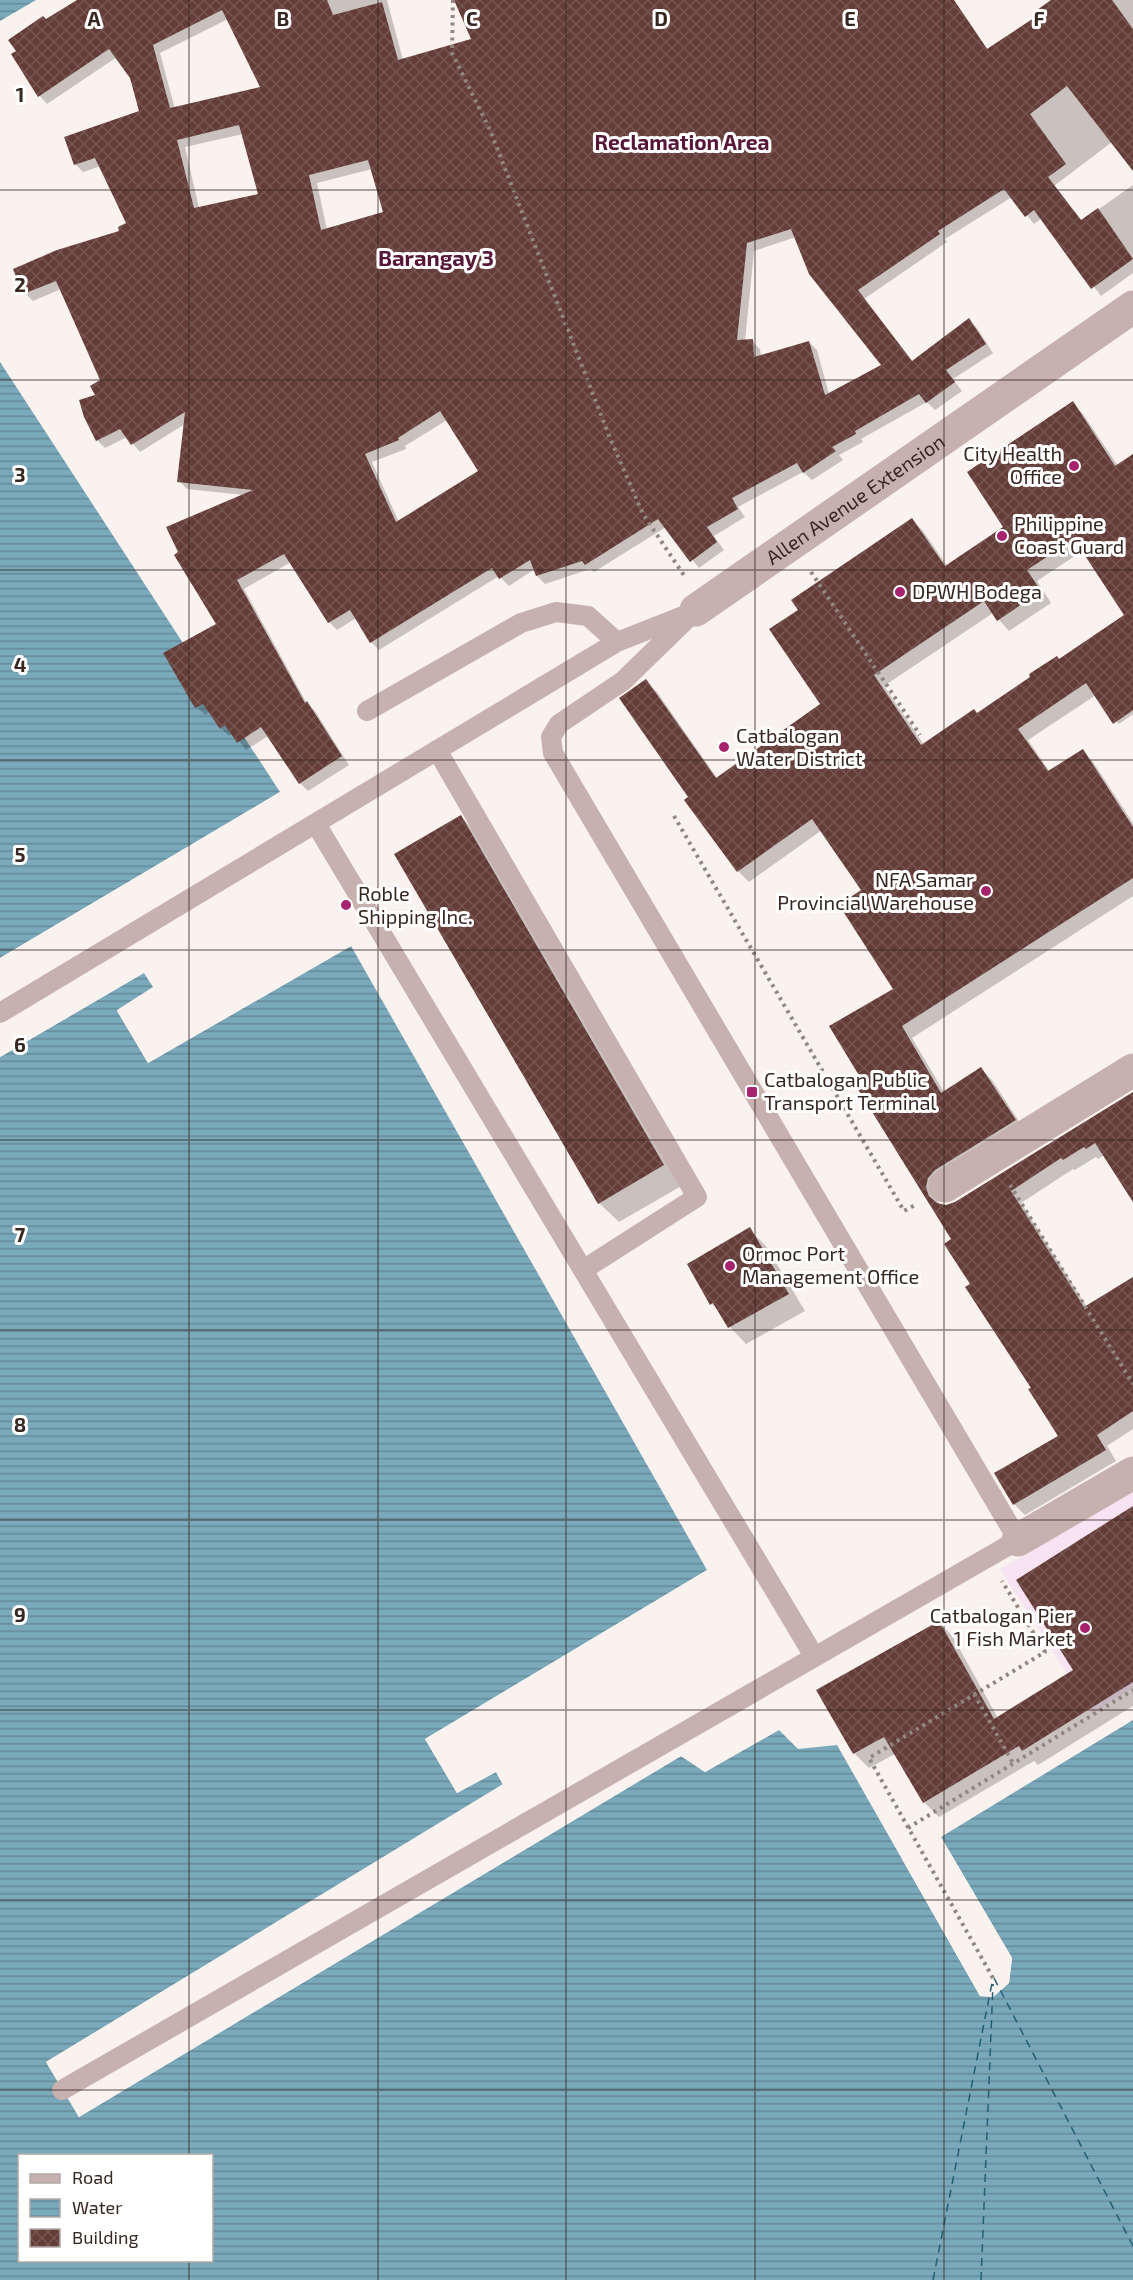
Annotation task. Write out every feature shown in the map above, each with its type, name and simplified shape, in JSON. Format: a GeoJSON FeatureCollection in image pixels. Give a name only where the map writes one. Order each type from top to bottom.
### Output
{"type":"FeatureCollection","features":[{"type":"Feature","properties":{"kind":"street","name":"Allen Avenue Extension"},"geometry":{"type":"LineString","coordinates":[[700,608],[1133,308]]}},
{"type":"Feature","properties":{"kind":"street"},"geometry":{"type":"LineString","coordinates":[[945,1186],[1133,1070]]}},
{"type":"Feature","properties":{"kind":"street"},"geometry":{"type":"LineString","coordinates":[[1018,1540],[1133,1473]]}},
{"type":"Feature","properties":{"kind":"lane"},"geometry":{"type":"LineString","coordinates":[[0,1013],[617,642],[700,608]]}},
{"type":"Feature","properties":{"kind":"lane"},"geometry":{"type":"LineString","coordinates":[[62,2090],[1018,1540],[553,753],[550,736],[559,724],[623,681],[700,608]]}},
{"type":"Feature","properties":{"kind":"lane"},"geometry":{"type":"LineString","coordinates":[[366,711],[521,623],[556,612],[588,616],[617,642]]}},
{"type":"Feature","properties":{"kind":"lane"},"geometry":{"type":"LineString","coordinates":[[437,750],[697,1197],[583,1270]]}},
{"type":"Feature","properties":{"kind":"lane"},"geometry":{"type":"LineString","coordinates":[[316,824],[814,1656]]}},
{"type":"Feature","properties":{"kind":"path"},"geometry":{"type":"LineString","coordinates":[[453,0],[452,53],[490,130],[610,438],[643,514],[700,608]]}},
{"type":"Feature","properties":{"kind":"path"},"geometry":{"type":"LineString","coordinates":[[792,544],[920,735]]}},
{"type":"Feature","properties":{"kind":"path"},"geometry":{"type":"LineString","coordinates":[[674,816],[904,1211],[918,1203]]}},
{"type":"Feature","properties":{"kind":"path"},"geometry":{"type":"LineString","coordinates":[[993,1156],[1133,1384]]}},
{"type":"Feature","properties":{"kind":"path"},"geometry":{"type":"LineString","coordinates":[[988,1557],[1046,1652],[869,1758],[993,1978]]}},
{"type":"Feature","properties":{"kind":"path"},"geometry":{"type":"LineString","coordinates":[[908,1828],[1133,1690]]}},
{"type":"Feature","properties":{"kind":"path"},"geometry":{"type":"LineString","coordinates":[[974,1694],[1013,1763]]}},
{"type":"Feature","properties":{"kind":"shaded area","name":"Catbalogan Pier 1 Fish Market"},"geometry":{"type":"Polygon","coordinates":[[[1133,1490],[1133,1688],[1092,1713],[1000,1569],[1133,1490]]]}},
{"type":"Feature","properties":{"kind":"water"},"geometry":{"type":"Polygon","coordinates":[[[0,0],[36,0],[0,21],[0,0]]]}},
{"type":"Feature","properties":{"kind":"water"},"geometry":{"type":"Polygon","coordinates":[[[0,362],[280,792],[0,958],[0,362]]]}},
{"type":"Feature","properties":{"kind":"water"},"geometry":{"type":"Polygon","coordinates":[[[351,946],[707,1570],[425,1739],[457,1793],[496,1772],[503,1784],[46,2062],[79,2117],[681,1756],[705,1772],[779,1730],[798,1749],[837,1745],[980,1996],[993,1997],[1009,1983],[1012,1958],[941,1837],[1133,1720],[1133,2280],[0,2280],[0,1057],[145,972],[154,987],[117,1011],[148,1063],[351,946]]]}},
{"type":"Feature","properties":{"kind":"pier"},"geometry":{"type":"Polygon","coordinates":[[[280,792],[281,795],[0,961],[0,958],[280,792]]]}},
{"type":"Feature","properties":{"kind":"pier"},"geometry":{"type":"Polygon","coordinates":[[[349,943],[351,946],[148,1063],[117,1010],[153,987],[144,973],[0,1057],[0,1054],[145,969],[156,989],[121,1011],[149,1059],[349,943]]]}},
{"type":"Feature","properties":{"kind":"pier"},"geometry":{"type":"Polygon","coordinates":[[[707,1570],[708,1573],[429,1740],[458,1789],[496,1769],[506,1783],[505,1787],[50,2063],[80,2113],[679,1754],[705,1768],[778,1727],[782,1728],[705,1772],[681,1756],[79,2117],[46,2062],[503,1785],[496,1772],[457,1793],[425,1739],[707,1570]]]}},
{"type":"Feature","properties":{"kind":"pier"},"geometry":{"type":"Polygon","coordinates":[[[941,1837],[1012,1958],[1009,1983],[993,1997],[980,1996],[902,1859],[904,1857],[982,1993],[992,1994],[1007,1981],[1009,1959],[938,1838],[941,1837]]]}},
{"type":"Feature","properties":{"kind":"building"},"geometry":{"type":"Polygon","coordinates":[[[77,0],[327,0],[333,15],[382,2],[398,60],[471,39],[454,0],[954,0],[987,49],[1040,14],[1037,10],[1051,0],[1112,0],[1133,29],[1133,171],[1067,86],[1030,114],[1066,164],[1048,177],[1081,220],[1098,208],[1133,259],[1091,289],[1034,210],[1025,217],[1004,189],[938,231],[940,234],[858,290],[912,361],[969,318],[986,344],[946,370],[955,382],[926,403],[919,394],[855,431],[856,434],[832,447],[836,451],[803,473],[797,463],[732,498],[738,509],[707,527],[717,542],[690,562],[658,519],[585,565],[582,561],[536,576],[530,560],[499,579],[492,568],[370,643],[350,610],[328,623],[284,554],[237,580],[305,703],[307,701],[342,756],[299,784],[261,727],[237,743],[225,725],[220,729],[203,704],[195,708],[163,653],[216,624],[174,555],[178,552],[166,527],[253,490],[177,482],[185,412],[131,445],[120,429],[96,441],[84,417],[79,400],[95,395],[90,386],[100,380],[56,281],[23,294],[13,269],[57,250],[119,231],[118,227],[126,223],[95,158],[74,165],[64,137],[139,111],[130,78],[109,49],[38,97],[11,54],[16,51],[8,40],[43,16],[46,19],[77,0]],[[222,10],[153,45],[170,108],[260,87],[222,10]],[[239,125],[177,140],[194,208],[258,194],[239,125]],[[368,160],[309,175],[321,230],[383,212],[368,160]],[[791,229],[747,243],[737,340],[753,339],[754,357],[809,341],[825,395],[881,365],[809,274],[791,229]],[[440,411],[398,438],[399,440],[365,454],[396,522],[478,471],[440,411]]]}},
{"type":"Feature","properties":{"kind":"building"},"geometry":{"type":"Polygon","coordinates":[[[1073,401],[1115,466],[1133,454],[1133,710],[1113,724],[1086,683],[1018,729],[1048,771],[1083,749],[1133,827],[1133,878],[902,1026],[941,1093],[981,1067],[1016,1120],[935,1170],[928,1178],[926,1187],[929,1196],[937,1203],[946,1205],[955,1202],[1133,1092],[1133,1202],[1095,1143],[1063,1160],[1061,1158],[1011,1191],[1084,1307],[1133,1277],[1133,1411],[1097,1435],[1106,1450],[1013,1505],[994,1473],[1058,1436],[1028,1389],[1031,1388],[965,1287],[970,1284],[944,1244],[951,1239],[856,1086],[863,1082],[829,1026],[893,989],[839,905],[861,890],[812,819],[737,872],[684,800],[688,797],[619,698],[646,679],[716,778],[820,704],[769,629],[798,610],[791,600],[912,518],[945,566],[1003,527],[967,472],[1073,401]],[[1074,539],[1027,570],[1041,591],[997,621],[984,601],[874,675],[921,745],[974,709],[977,713],[1030,677],[1029,674],[1057,656],[1059,659],[1124,615],[1074,539]]]}},
{"type":"Feature","properties":{"kind":"building"},"geometry":{"type":"Polygon","coordinates":[[[461,815],[664,1165],[598,1204],[394,854],[461,815]]]}},
{"type":"Feature","properties":{"kind":"building","name":"Ormoc Port Management Office"},"geometry":{"type":"Polygon","coordinates":[[[750,1227],[789,1294],[728,1328],[713,1303],[710,1305],[687,1264],[750,1227]]]}},
{"type":"Feature","properties":{"kind":"building"},"geometry":{"type":"Polygon","coordinates":[[[1133,1506],[1133,1682],[1022,1751],[1019,1746],[923,1803],[884,1737],[853,1754],[816,1690],[939,1621],[994,1719],[1073,1670],[1016,1580],[1133,1506]]]}},
{"type":"Feature","properties":{"kind":"ferry route"},"geometry":{"type":"LineString","coordinates":[[933,2280],[993,1978]]}},
{"type":"Feature","properties":{"kind":"ferry route"},"geometry":{"type":"LineString","coordinates":[[994,1978],[1133,2246]]}},
{"type":"Feature","properties":{"kind":"ferry route"},"geometry":{"type":"LineString","coordinates":[[981,2280],[993,1984]]}},
{"type":"Feature","properties":{"kind":"place","name":"City Health Office"},"geometry":{"type":"Point","coordinates":[1074,466]}},
{"type":"Feature","properties":{"kind":"place","name":"Philippine Coast Guard"},"geometry":{"type":"Point","coordinates":[1002,536]}},
{"type":"Feature","properties":{"kind":"place","name":"DPWH Bodega"},"geometry":{"type":"Point","coordinates":[900,592]}},
{"type":"Feature","properties":{"kind":"place","name":"Catbalogan Water District"},"geometry":{"type":"Point","coordinates":[724,747]}},
{"type":"Feature","properties":{"kind":"place","name":"NFA Samar Provincial Warehouse"},"geometry":{"type":"Point","coordinates":[986,891]}},
{"type":"Feature","properties":{"kind":"place","name":"Roble Shipping Inc."},"geometry":{"type":"Point","coordinates":[346,905]}},
{"type":"Feature","properties":{"kind":"place","name":"Catbalogan Public Transport Terminal"},"geometry":{"type":"Point","coordinates":[752,1092]}},
{"type":"Feature","properties":{"kind":"place","name":"Ormoc Port Management Office"},"geometry":{"type":"Point","coordinates":[730,1266]}},
{"type":"Feature","properties":{"kind":"place","name":"Catbalogan Pier 1 Fish Market"},"geometry":{"type":"Point","coordinates":[1085,1628]}},
{"type":"Feature","properties":{"kind":"district","name":"Reclamation Area"},"geometry":{"type":"Point","coordinates":[682,143]}},
{"type":"Feature","properties":{"kind":"district","name":"Barangay 3"},"geometry":{"type":"Point","coordinates":[436,258]}}]}
